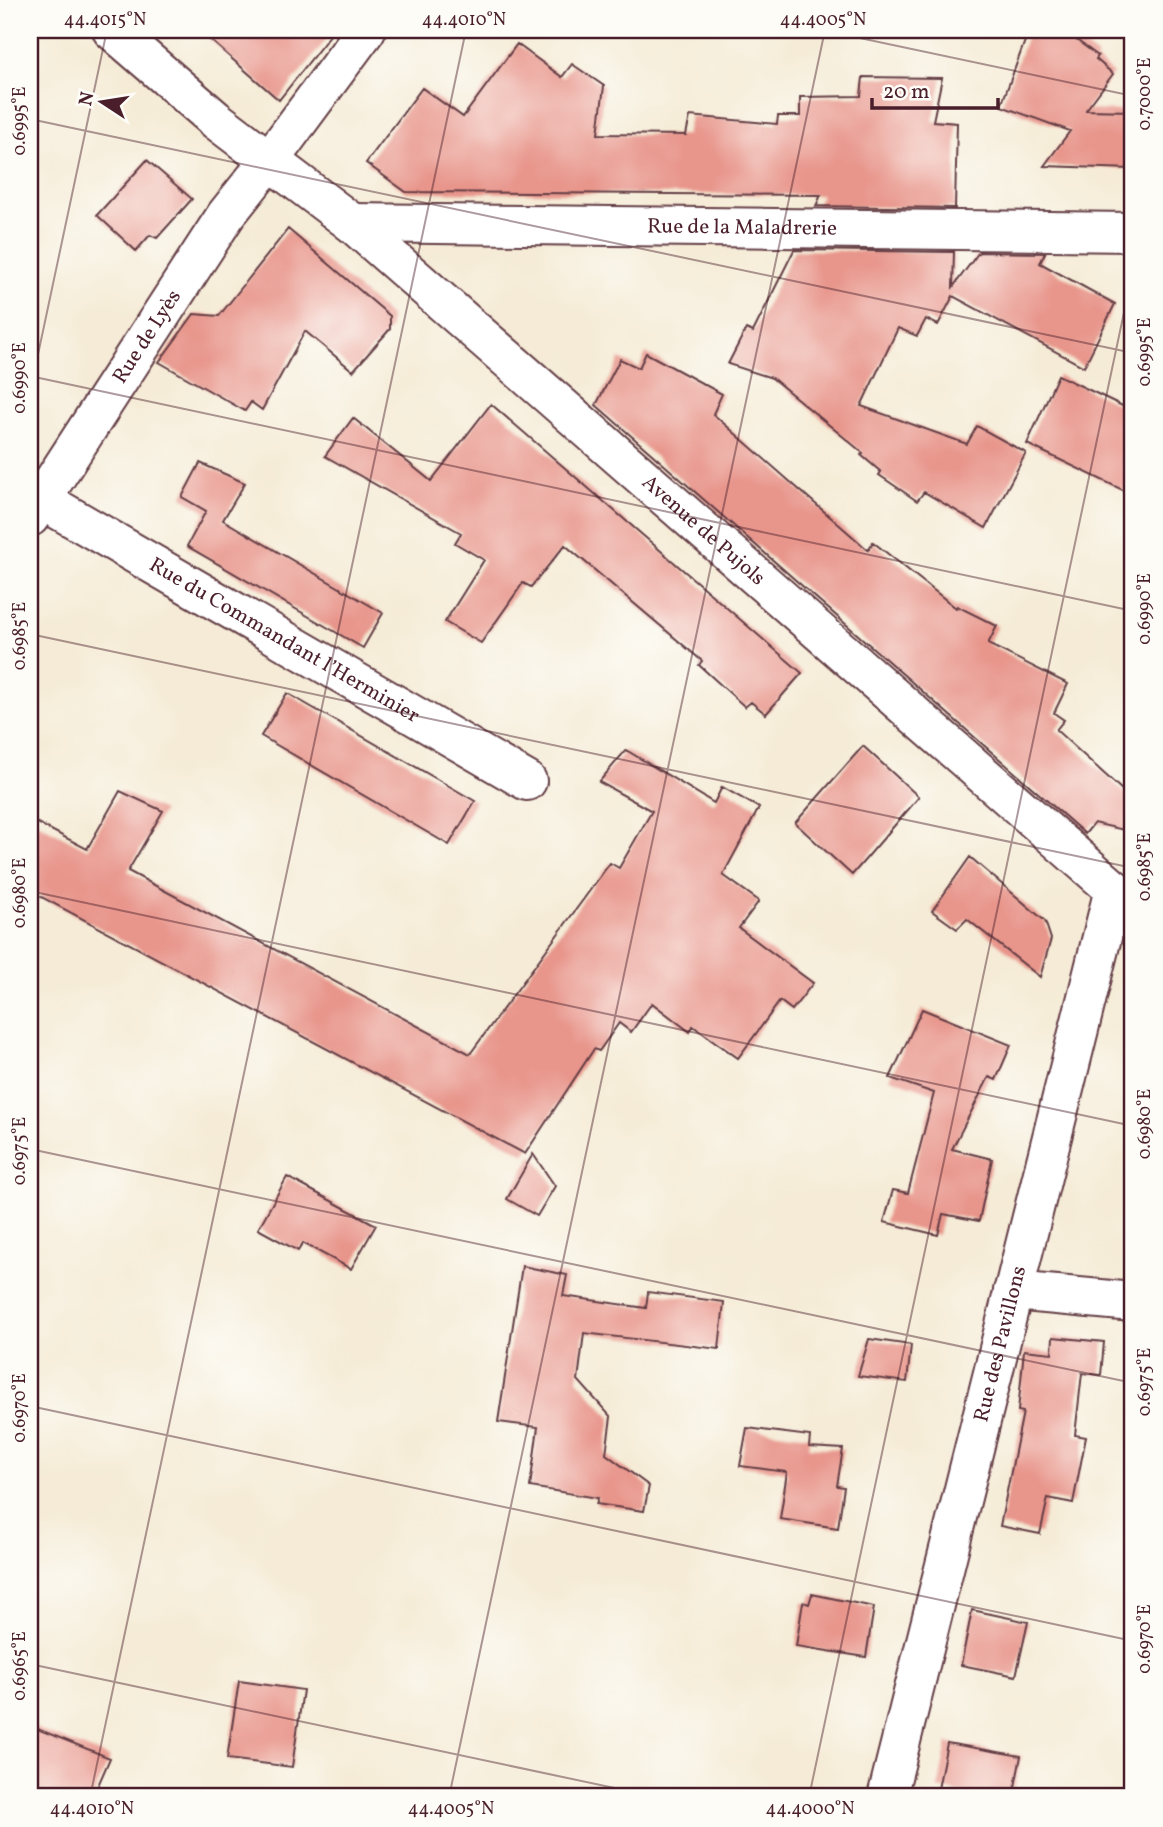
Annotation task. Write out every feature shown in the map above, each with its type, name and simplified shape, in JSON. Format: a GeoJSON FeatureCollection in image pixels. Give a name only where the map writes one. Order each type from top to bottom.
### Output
{"type":"FeatureCollection","features":[{"type":"Feature","properties":{"kind":"street","name":"Avenue de Pujols"},"geometry":{"type":"LineString","coordinates":[[112,30],[212,117],[352,223],[1124,898]]}},
{"type":"Feature","properties":{"kind":"street","name":"Rue de Lyès"},"geometry":{"type":"LineString","coordinates":[[36,508],[226,215],[366,30]]}},
{"type":"Feature","properties":{"kind":"street","name":"Rue de la Maladrerie"},"geometry":{"type":"LineString","coordinates":[[352,223],[1133,232]]}},
{"type":"Feature","properties":{"kind":"street","name":"Rue du Commandant l’Herminier"},"geometry":{"type":"LineString","coordinates":[[36,508],[527,781]]}},
{"type":"Feature","properties":{"kind":"street","name":"Rue des Pavillons"},"geometry":{"type":"LineString","coordinates":[[887,1797],[1013,1291],[1124,898]]}},
{"type":"Feature","properties":{"kind":"street"},"geometry":{"type":"LineString","coordinates":[[1013,1291],[1133,1301]]}},
{"type":"Feature","properties":{"kind":"building"},"geometry":{"type":"Polygon","coordinates":[[[199,30],[334,30],[279,100],[199,30]]]}},
{"type":"Feature","properties":{"kind":"building"},"geometry":{"type":"Polygon","coordinates":[[[1029,30],[1063,30],[1098,56],[1096,59],[1113,74],[1086,110],[1133,111],[1133,169],[1044,166],[1070,131],[1001,106],[1029,30]]]}},
{"type":"Feature","properties":{"kind":"building"},"geometry":{"type":"Polygon","coordinates":[[[517,44],[562,77],[572,64],[604,86],[598,134],[686,135],[690,116],[777,124],[778,116],[800,116],[800,97],[861,96],[863,77],[942,78],[933,121],[957,123],[955,208],[816,206],[821,195],[406,192],[366,163],[422,88],[463,117],[517,44]]]}},
{"type":"Feature","properties":{"kind":"building"},"geometry":{"type":"Polygon","coordinates":[[[147,160],[192,199],[157,238],[150,235],[136,251],[97,215],[147,160]]]}},
{"type":"Feature","properties":{"kind":"building"},"geometry":{"type":"Polygon","coordinates":[[[288,229],[390,316],[390,329],[353,371],[305,331],[262,410],[251,402],[245,411],[159,362],[194,314],[219,316],[288,229]]]}},
{"type":"Feature","properties":{"kind":"building"},"geometry":{"type":"Polygon","coordinates":[[[794,250],[954,252],[953,287],[979,252],[1045,253],[1040,263],[1115,304],[1084,367],[953,296],[938,325],[926,319],[917,336],[898,328],[861,406],[967,444],[977,426],[1026,453],[986,528],[924,492],[917,501],[879,475],[881,472],[861,455],[863,453],[772,378],[728,364],[746,329],[753,332],[794,250]]]}},
{"type":"Feature","properties":{"kind":"building"},"geometry":{"type":"Polygon","coordinates":[[[646,353],[722,394],[713,414],[868,550],[873,542],[956,608],[957,606],[997,626],[988,644],[1068,684],[1054,713],[1064,720],[1056,730],[1133,800],[1133,832],[1094,823],[1085,834],[596,405],[620,359],[639,368],[646,353]]]}},
{"type":"Feature","properties":{"kind":"building"},"geometry":{"type":"Polygon","coordinates":[[[1058,375],[1133,411],[1133,495],[1027,444],[1058,375]]]}},
{"type":"Feature","properties":{"kind":"building"},"geometry":{"type":"Polygon","coordinates":[[[491,404],[802,673],[766,714],[751,702],[745,707],[699,665],[702,661],[565,545],[531,587],[523,583],[481,643],[445,622],[484,560],[455,543],[461,533],[325,456],[353,418],[431,481],[491,404]]]}},
{"type":"Feature","properties":{"kind":"building"},"geometry":{"type":"Polygon","coordinates":[[[200,463],[245,483],[223,520],[383,613],[363,648],[187,546],[206,511],[182,497],[200,463]]]}},
{"type":"Feature","properties":{"kind":"building"},"geometry":{"type":"Polygon","coordinates":[[[287,693],[475,801],[449,845],[261,736],[287,693]]]}},
{"type":"Feature","properties":{"kind":"building"},"geometry":{"type":"Polygon","coordinates":[[[863,746],[919,797],[852,875],[795,823],[863,746]]]}},
{"type":"Feature","properties":{"kind":"building"},"geometry":{"type":"Polygon","coordinates":[[[626,750],[714,803],[722,787],[759,808],[723,875],[759,901],[739,928],[813,983],[792,1010],[780,1001],[738,1058],[693,1026],[690,1032],[652,1003],[631,1032],[619,1023],[599,1051],[594,1049],[525,1154],[30,891],[30,819],[87,849],[120,791],[163,811],[128,871],[470,1054],[610,863],[619,868],[652,811],[599,782],[626,750]]]}},
{"type":"Feature","properties":{"kind":"building"},"geometry":{"type":"Polygon","coordinates":[[[970,857],[1045,921],[1051,939],[1040,977],[967,919],[957,929],[932,911],[970,857]]]}},
{"type":"Feature","properties":{"kind":"building"},"geometry":{"type":"Polygon","coordinates":[[[922,1009],[1011,1045],[996,1080],[989,1077],[952,1149],[992,1159],[979,1221],[943,1214],[938,1235],[884,1222],[893,1190],[908,1193],[934,1093],[890,1078],[922,1009]]]}},
{"type":"Feature","properties":{"kind":"building"},"geometry":{"type":"Polygon","coordinates":[[[533,1154],[555,1186],[537,1216],[507,1199],[533,1154]]]}},
{"type":"Feature","properties":{"kind":"building"},"geometry":{"type":"Polygon","coordinates":[[[287,1177],[376,1225],[351,1269],[303,1243],[298,1251],[258,1229],[287,1177]]]}},
{"type":"Feature","properties":{"kind":"building"},"geometry":{"type":"Polygon","coordinates":[[[522,1266],[567,1275],[563,1296],[646,1308],[648,1292],[724,1302],[719,1349],[584,1333],[578,1380],[611,1417],[606,1454],[649,1486],[644,1511],[596,1504],[598,1498],[530,1487],[538,1427],[498,1422],[522,1266]]]}},
{"type":"Feature","properties":{"kind":"building"},"geometry":{"type":"Polygon","coordinates":[[[1053,1337],[1104,1342],[1101,1375],[1082,1373],[1075,1435],[1086,1437],[1073,1503],[1048,1498],[1040,1534],[1000,1526],[1023,1412],[1018,1411],[1024,1350],[1052,1353],[1053,1337]]]}},
{"type":"Feature","properties":{"kind":"building"},"geometry":{"type":"Polygon","coordinates":[[[869,1339],[911,1345],[907,1382],[858,1376],[869,1339]]]}},
{"type":"Feature","properties":{"kind":"building"},"geometry":{"type":"Polygon","coordinates":[[[747,1428],[810,1436],[809,1447],[843,1449],[837,1486],[844,1487],[838,1528],[780,1519],[787,1472],[740,1466],[747,1428]]]}},
{"type":"Feature","properties":{"kind":"building"},"geometry":{"type":"Polygon","coordinates":[[[812,1594],[874,1607],[866,1657],[796,1646],[803,1602],[809,1604],[812,1594]]]}},
{"type":"Feature","properties":{"kind":"building"},"geometry":{"type":"Polygon","coordinates":[[[972,1610],[1028,1622],[1016,1676],[961,1665],[972,1610]]]}},
{"type":"Feature","properties":{"kind":"building"},"geometry":{"type":"Polygon","coordinates":[[[239,1681],[303,1690],[292,1767],[227,1759],[239,1681]]]}},
{"type":"Feature","properties":{"kind":"building"},"geometry":{"type":"Polygon","coordinates":[[[30,1726],[110,1758],[93,1797],[30,1797],[30,1726]]]}},
{"type":"Feature","properties":{"kind":"building"},"geometry":{"type":"Polygon","coordinates":[[[947,1743],[1021,1756],[1013,1797],[988,1797],[938,1789],[947,1743]]]}}]}
